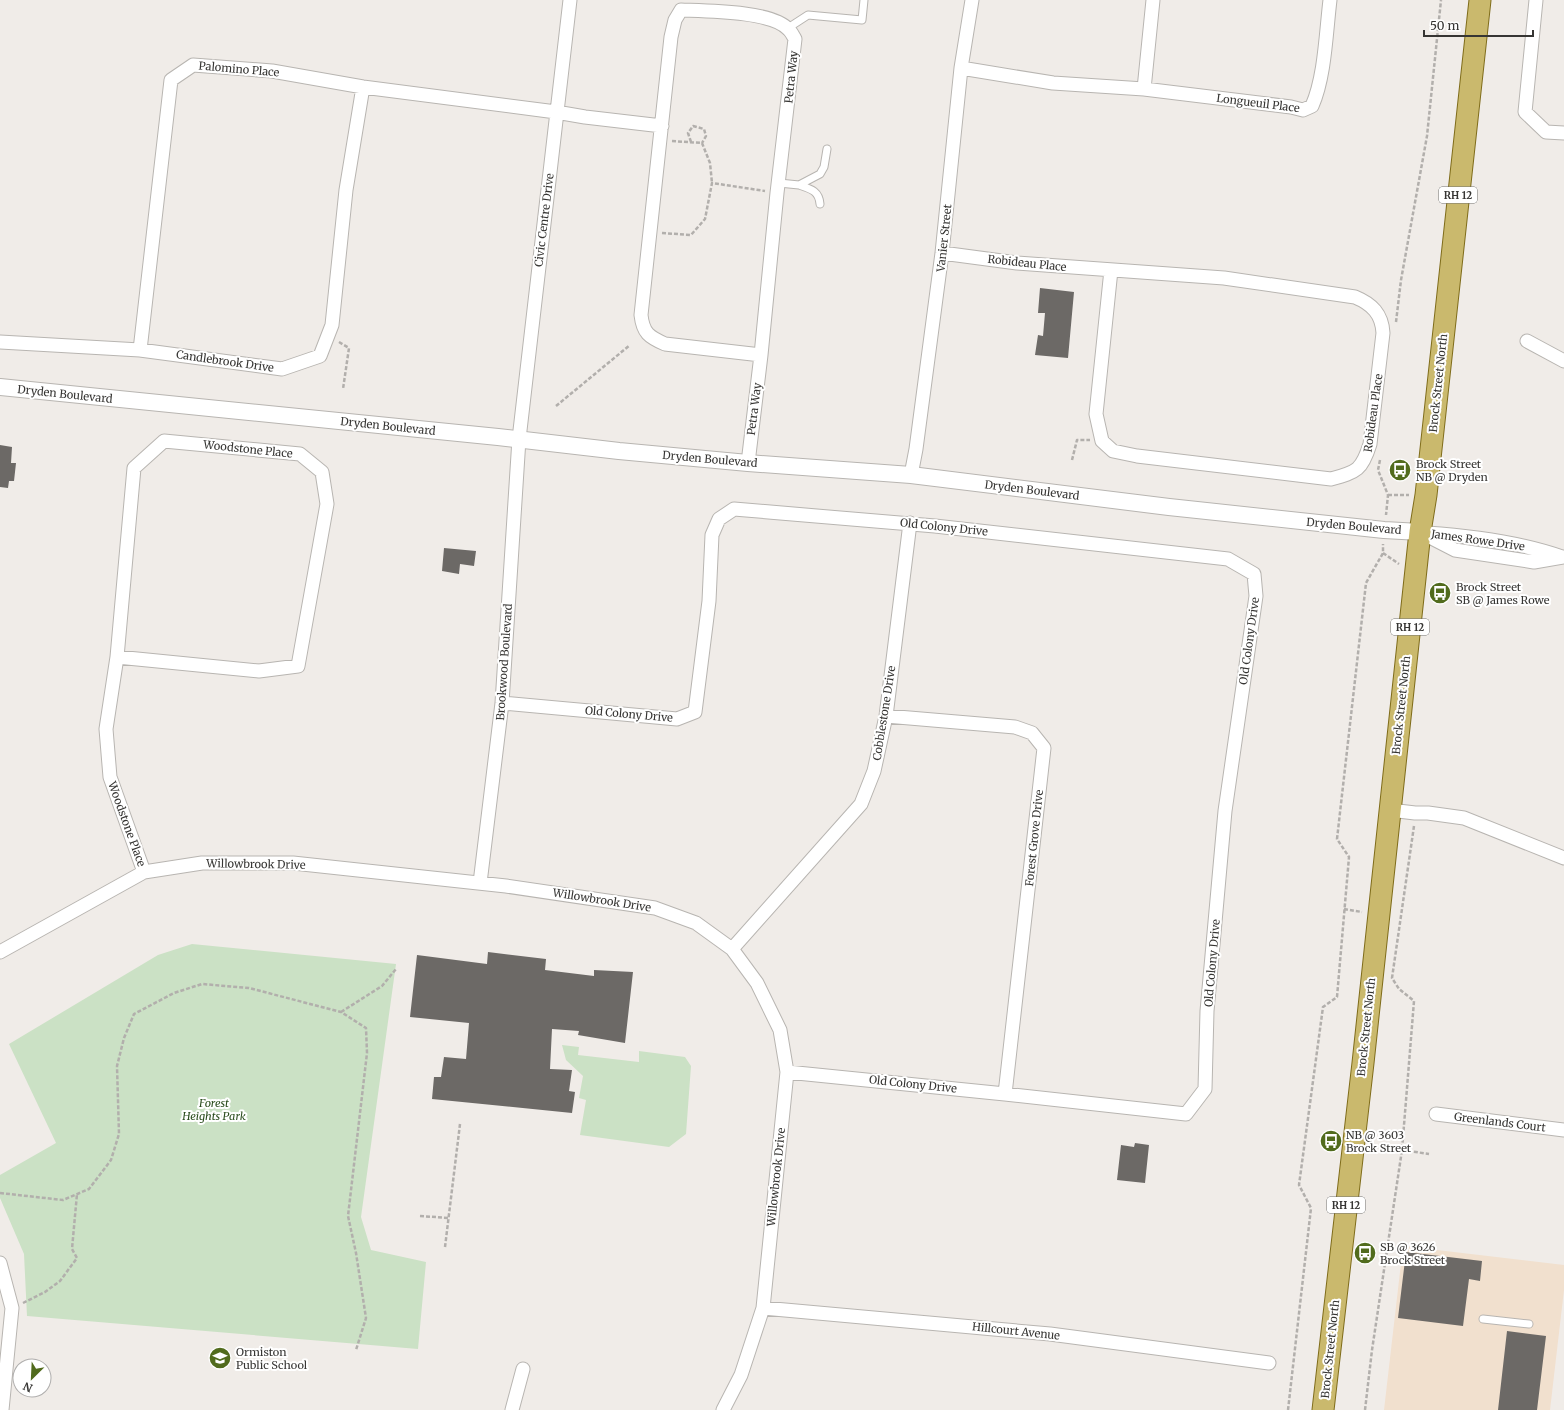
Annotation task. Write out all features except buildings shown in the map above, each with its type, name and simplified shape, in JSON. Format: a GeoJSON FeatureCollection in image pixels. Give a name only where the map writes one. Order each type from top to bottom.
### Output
{"type":"FeatureCollection","features":[{"type":"Feature","properties":{"kind":"main road","name":"Brock Street North"},"geometry":{"type":"LineString","coordinates":[[1323,1410],[1480,0]]}},
{"type":"Feature","properties":{"kind":"street","name":"Civic Centre Drive"},"geometry":{"type":"LineString","coordinates":[[519,439],[570,0]]}},
{"type":"Feature","properties":{"kind":"street","name":"Vanier Street"},"geometry":{"type":"LineString","coordinates":[[911,475],[916,448],[942,253],[962,68],[972,0]]}},
{"type":"Feature","properties":{"kind":"street"},"geometry":{"type":"LineString","coordinates":[[1144,89],[1153,0]]}},
{"type":"Feature","properties":{"kind":"street","name":"Longueuil Place"},"geometry":{"type":"LineString","coordinates":[[962,68],[1053,83],[1144,89],[1283,106],[1303,110],[1312,106],[1316,97],[1321,73],[1330,0]]}},
{"type":"Feature","properties":{"kind":"street"},"geometry":{"type":"LineString","coordinates":[[1536,0],[1525,112],[1546,132],[1564,133]]}},
{"type":"Feature","properties":{"kind":"street"},"geometry":{"type":"LineString","coordinates":[[761,355],[665,344],[652,338],[647,333],[642,326],[641,315],[671,37],[675,20],[681,10],[759,16],[776,21],[788,28]]}},
{"type":"Feature","properties":{"kind":"street","name":"Petra Way"},"geometry":{"type":"LineString","coordinates":[[748,463],[795,39],[788,28]]}},
{"type":"Feature","properties":{"kind":"street","name":"Palomino Place"},"geometry":{"type":"LineString","coordinates":[[140,350],[171,80],[193,64],[272,71],[363,88],[556,112]]}},
{"type":"Feature","properties":{"kind":"street","name":"Candlebrook Drive"},"geometry":{"type":"LineString","coordinates":[[0,342],[140,350],[282,369],[320,356],[332,326],[346,190],[363,88]]}},
{"type":"Feature","properties":{"kind":"street"},"geometry":{"type":"LineString","coordinates":[[556,112],[662,126]]}},
{"type":"Feature","properties":{"kind":"street","name":"Robideau Place"},"geometry":{"type":"LineString","coordinates":[[942,253],[1017,263],[1224,278],[1355,297],[1366,302],[1376,311],[1382,322],[1383,333],[1370,444],[1366,458],[1360,468],[1349,474],[1332,480],[1137,456],[1113,451],[1102,441]]}},
{"type":"Feature","properties":{"kind":"street"},"geometry":{"type":"LineString","coordinates":[[1102,441],[1096,414],[1111,270]]}},
{"type":"Feature","properties":{"kind":"street"},"geometry":{"type":"LineString","coordinates":[[1527,341],[1564,361]]}},
{"type":"Feature","properties":{"kind":"street","name":"Dryden Boulevard"},"geometry":{"type":"LineString","coordinates":[[0,387],[519,439],[619,451],[748,463],[911,475],[1169,507],[1384,530],[1420,532]]}},
{"type":"Feature","properties":{"kind":"street","name":"Brookwood Boulevard"},"geometry":{"type":"LineString","coordinates":[[480,883],[502,703],[519,439]]}},
{"type":"Feature","properties":{"kind":"street","name":"Woodstone Place"},"geometry":{"type":"LineString","coordinates":[[116,657],[259,671],[298,666],[327,504],[322,472],[300,454],[164,441],[134,468],[116,657],[106,729],[110,777],[144,872]]}},
{"type":"Feature","properties":{"kind":"street","name":"Old Colony Drive"},"geometry":{"type":"LineString","coordinates":[[502,703],[678,719],[695,712],[709,601],[712,535],[719,519],[734,509],[910,523],[1228,559],[1254,574],[1256,596],[1225,811],[1207,1011],[1204,1090],[1186,1114],[787,1072]]}},
{"type":"Feature","properties":{"kind":"street","name":"Cobblestone Drive"},"geometry":{"type":"LineString","coordinates":[[732,949],[861,804],[874,771],[886,716],[910,523]]}},
{"type":"Feature","properties":{"kind":"street","name":"James Rowe Drive"},"geometry":{"type":"LineString","coordinates":[[1420,532],[1455,535],[1537,548],[1564,557]]}},
{"type":"Feature","properties":{"kind":"street","name":"Forest Grove Drive"},"geometry":{"type":"LineString","coordinates":[[886,716],[1015,727],[1032,733],[1044,748],[1005,1094]]}},
{"type":"Feature","properties":{"kind":"street"},"geometry":{"type":"LineString","coordinates":[[1390,810],[1415,814],[1428,813],[1464,818],[1564,858]]}},
{"type":"Feature","properties":{"kind":"street","name":"Willowbrook Drive"},"geometry":{"type":"LineString","coordinates":[[0,952],[144,872],[202,863],[293,863],[506,886],[655,908],[696,923],[732,949],[757,983],[780,1030],[787,1072],[763,1308],[741,1375],[723,1410]]}},
{"type":"Feature","properties":{"kind":"street","name":"Greenlands Court"},"geometry":{"type":"LineString","coordinates":[[1436,1114],[1564,1130]]}},
{"type":"Feature","properties":{"kind":"street"},"geometry":{"type":"LineString","coordinates":[[0,1263],[12,1308],[2,1410]]}},
{"type":"Feature","properties":{"kind":"street","name":"Hillcourt Avenue"},"geometry":{"type":"LineString","coordinates":[[763,1308],[1050,1334],[1269,1363]]}},
{"type":"Feature","properties":{"kind":"street"},"geometry":{"type":"LineString","coordinates":[[512,1410],[523,1369]]}},
{"type":"Feature","properties":{"kind":"lane"},"geometry":{"type":"LineString","coordinates":[[788,28],[808,15],[862,20],[864,0]]}},
{"type":"Feature","properties":{"kind":"lane"},"geometry":{"type":"LineString","coordinates":[[778,188],[799,185],[820,174],[824,167],[827,149]]}},
{"type":"Feature","properties":{"kind":"lane"},"geometry":{"type":"LineString","coordinates":[[799,185],[811,189],[819,198],[820,204]]}},
{"type":"Feature","properties":{"kind":"lane"},"geometry":{"type":"LineString","coordinates":[[1483,1318],[1529,1324]]}},
{"type":"Feature","properties":{"kind":"path"},"geometry":{"type":"LineString","coordinates":[[1395,328],[1401,280],[1427,136],[1441,0]]}},
{"type":"Feature","properties":{"kind":"path"},"geometry":{"type":"LineString","coordinates":[[692,143],[688,133],[693,126],[704,129],[706,136],[702,143]]}},
{"type":"Feature","properties":{"kind":"path"},"geometry":{"type":"LineString","coordinates":[[661,139],[702,143]]}},
{"type":"Feature","properties":{"kind":"path"},"geometry":{"type":"LineString","coordinates":[[651,232],[691,235],[705,219],[712,183],[710,163],[702,143]]}},
{"type":"Feature","properties":{"kind":"path"},"geometry":{"type":"LineString","coordinates":[[712,183],[778,188]]}},
{"type":"Feature","properties":{"kind":"path"},"geometry":{"type":"LineString","coordinates":[[328,336],[349,348],[343,389]]}},
{"type":"Feature","properties":{"kind":"path"},"geometry":{"type":"LineString","coordinates":[[556,406],[630,345]]}},
{"type":"Feature","properties":{"kind":"path"},"geometry":{"type":"LineString","coordinates":[[1072,460],[1077,440],[1102,441]]}},
{"type":"Feature","properties":{"kind":"path"},"geometry":{"type":"LineString","coordinates":[[1288,1410],[1311,1208],[1299,1185],[1323,1007],[1337,997],[1349,857],[1337,839],[1337,831],[1366,583],[1383,553],[1388,495],[1378,470],[1380,455]]}},
{"type":"Feature","properties":{"kind":"path"},"geometry":{"type":"LineString","coordinates":[[1365,1410],[1372,1350],[1402,1150],[1414,1001],[1399,989],[1392,978],[1415,814]]}},
{"type":"Feature","properties":{"kind":"path"},"geometry":{"type":"LineString","coordinates":[[341,1012],[382,986],[396,969]]}},
{"type":"Feature","properties":{"kind":"path"},"geometry":{"type":"LineString","coordinates":[[0,1193],[63,1200],[88,1189],[111,1160],[119,1134],[117,1066],[124,1038],[134,1014],[174,993],[202,984],[250,988],[341,1012],[366,1028],[367,1053],[348,1216],[356,1253],[366,1318],[356,1350]]}},
{"type":"Feature","properties":{"kind":"path"},"geometry":{"type":"LineString","coordinates":[[445,1247],[460,1124]]}},
{"type":"Feature","properties":{"kind":"path"},"geometry":{"type":"LineString","coordinates":[[1402,1150],[1429,1154]]}},
{"type":"Feature","properties":{"kind":"path"},"geometry":{"type":"LineString","coordinates":[[12,1308],[45,1292],[55,1285],[60,1281],[77,1258],[72,1249],[77,1194]]}},
{"type":"Feature","properties":{"kind":"path"},"geometry":{"type":"LineString","coordinates":[[420,1216],[449,1218]]}},
{"type":"Feature","properties":{"kind":"shaded area"},"geometry":{"type":"Polygon","coordinates":[[[1403,1246],[1564,1265],[1564,1290],[1550,1410],[1384,1410],[1403,1246]]]}},
{"type":"Feature","properties":{"kind":"green space","name":"Forest Heights Park"},"geometry":{"type":"Polygon","coordinates":[[[192,944],[396,964],[361,1217],[371,1250],[426,1262],[418,1349],[27,1316],[24,1254],[0,1198],[0,1175],[56,1143],[9,1044],[158,955],[192,944]]]}},
{"type":"Feature","properties":{"kind":"green space"},"geometry":{"type":"Polygon","coordinates":[[[562,1045],[579,1047],[578,1055],[639,1062],[639,1051],[685,1057],[691,1066],[686,1134],[669,1147],[580,1135],[586,1100],[579,1098],[583,1076],[566,1060],[562,1045]]]}},
{"type":"Feature","properties":{"kind":"place","name":"Brock Street NB @ Dryden"},"geometry":{"type":"Point","coordinates":[1400,470]}},
{"type":"Feature","properties":{"kind":"place","name":"Brock Street SB @ James Rowe"},"geometry":{"type":"Point","coordinates":[1440,593]}},
{"type":"Feature","properties":{"kind":"place","name":"NB @ 3603 Brock Street"},"geometry":{"type":"Point","coordinates":[1331,1141]}},
{"type":"Feature","properties":{"kind":"place","name":"SB @ 3626 Brock Street"},"geometry":{"type":"Point","coordinates":[1365,1253]}},
{"type":"Feature","properties":{"kind":"place","name":"Ormiston Public School"},"geometry":{"type":"Point","coordinates":[220,1358]}}]}
